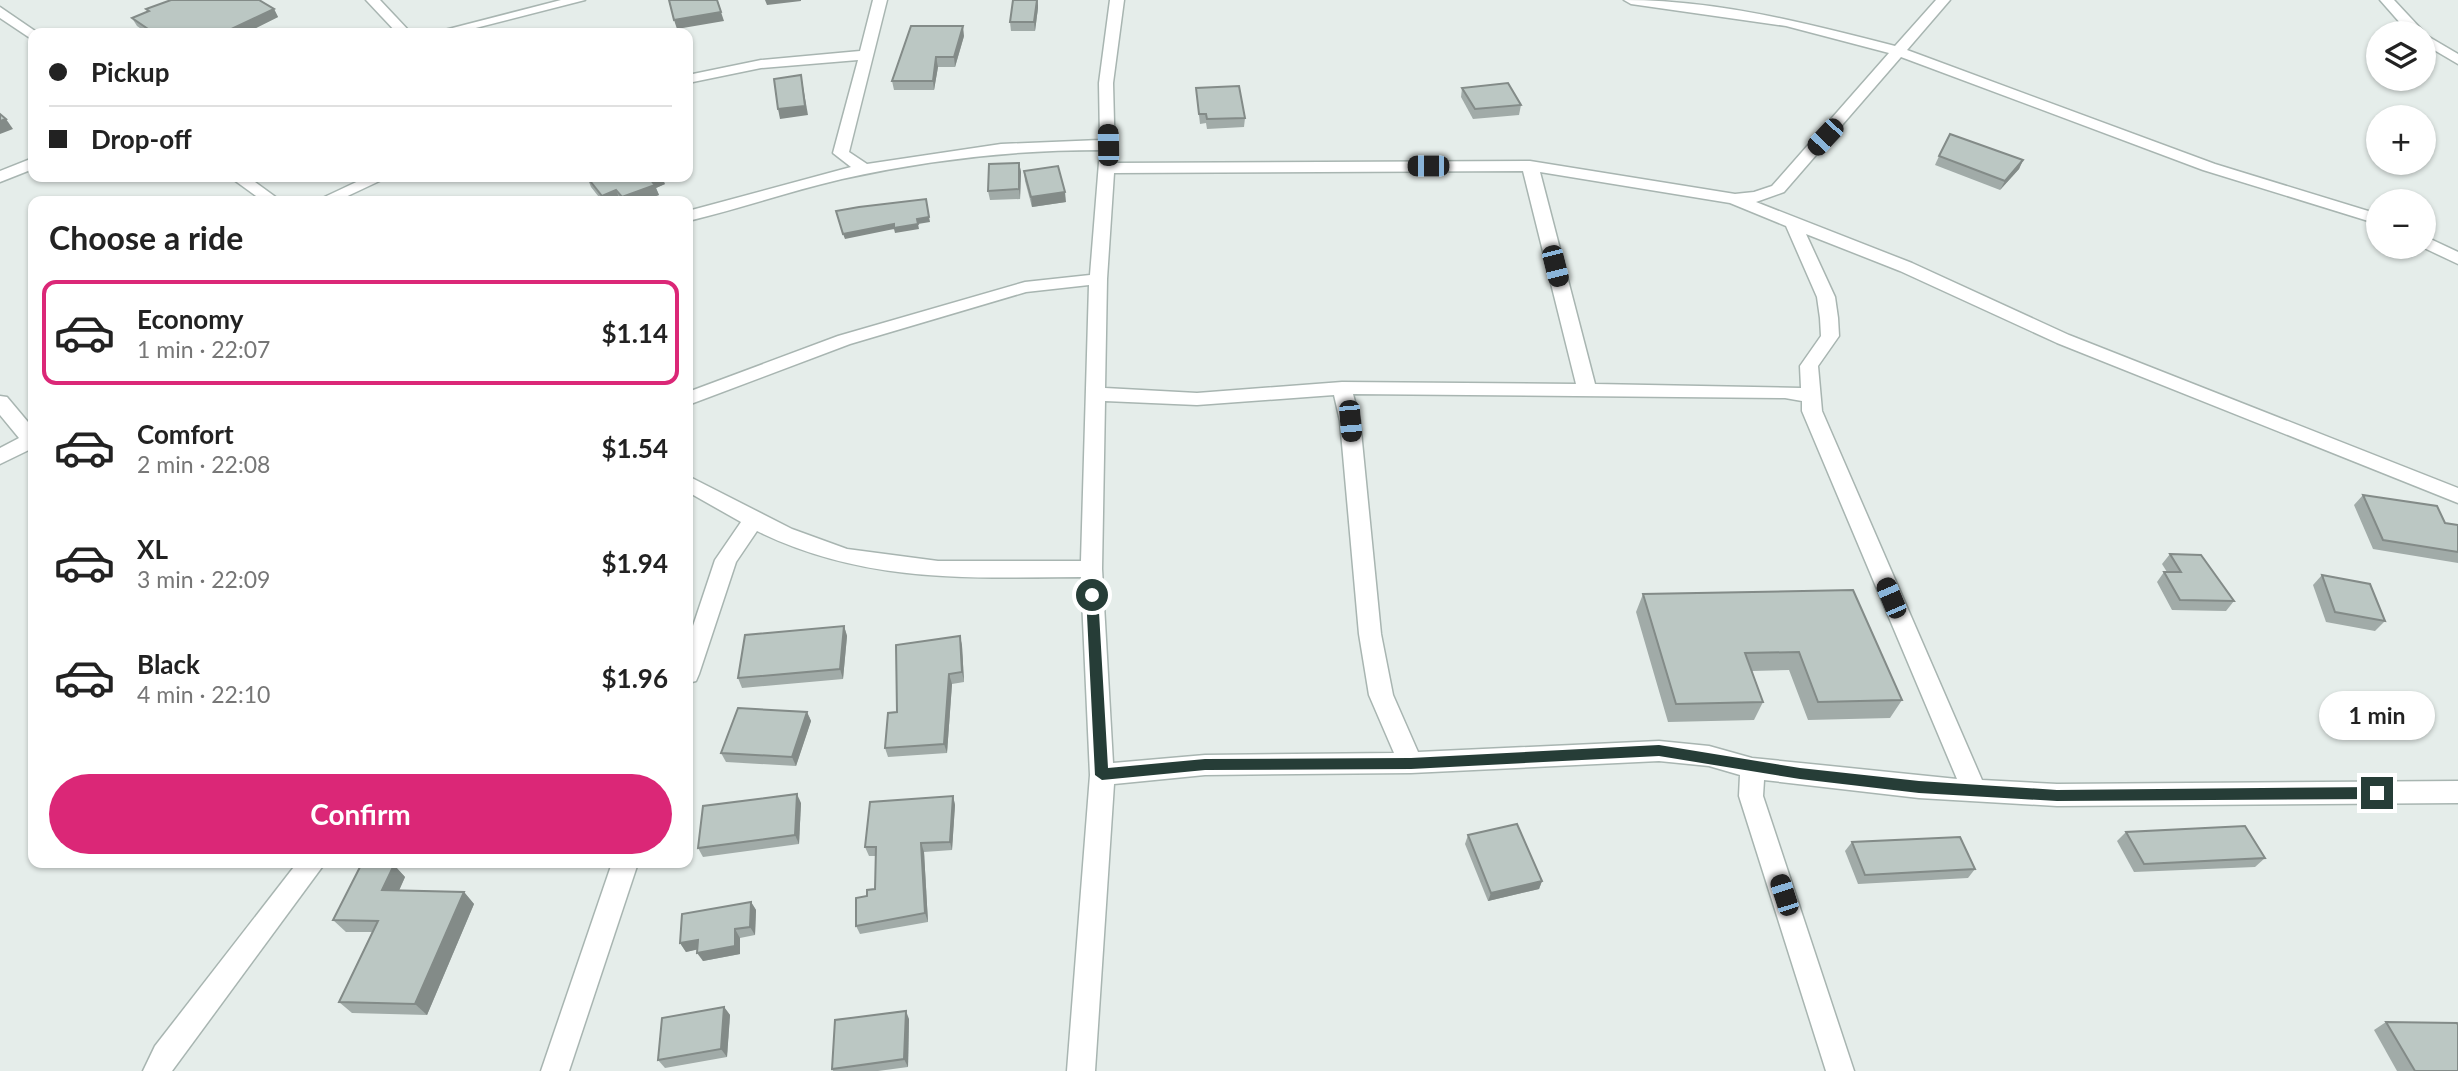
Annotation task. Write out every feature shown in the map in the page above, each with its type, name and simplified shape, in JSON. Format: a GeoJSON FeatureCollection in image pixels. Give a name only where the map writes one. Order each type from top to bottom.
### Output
{"type":"FeatureCollection","features":[{"type":"Feature","properties":{"kind":"street"},"geometry":{"type":"LineString","coordinates":[[373,0],[399,28]]}},
{"type":"Feature","properties":{"kind":"street"},"geometry":{"type":"LineString","coordinates":[[461,28],[578,0]]}},
{"type":"Feature","properties":{"kind":"street"},"geometry":{"type":"LineString","coordinates":[[864,169],[841,153],[880,0]]}},
{"type":"Feature","properties":{"kind":"street"},"geometry":{"type":"LineString","coordinates":[[1081,1071],[1102,775],[1091,569],[1098,279],[1108,145],[1106,83],[1117,0]]}},
{"type":"Feature","properties":{"kind":"street"},"geometry":{"type":"LineString","coordinates":[[1631,0],[1787,22],[1897,51],[1976,78],[2209,167],[2366,215]]}},
{"type":"Feature","properties":{"kind":"street"},"geometry":{"type":"LineString","coordinates":[[1734,199],[1757,197],[1778,189],[1943,0]]}},
{"type":"Feature","properties":{"kind":"street"},"geometry":{"type":"LineString","coordinates":[[2386,0],[2404,21]]}},
{"type":"Feature","properties":{"kind":"street"},"geometry":{"type":"LineString","coordinates":[[0,11],[28,32]]}},
{"type":"Feature","properties":{"kind":"street"},"geometry":{"type":"LineString","coordinates":[[2436,46],[2458,60]]}},
{"type":"Feature","properties":{"kind":"street"},"geometry":{"type":"LineString","coordinates":[[693,78],[761,64],[864,55]]}},
{"type":"Feature","properties":{"kind":"street"},"geometry":{"type":"LineString","coordinates":[[693,214],[785,186],[864,169],[1042,143],[1108,145]]}},
{"type":"Feature","properties":{"kind":"street"},"geometry":{"type":"LineString","coordinates":[[0,177],[28,165]]}},
{"type":"Feature","properties":{"kind":"street"},"geometry":{"type":"LineString","coordinates":[[1105,168],[1530,166],[1734,199],[1906,267],[2063,339],[2458,496]]}},
{"type":"Feature","properties":{"kind":"street"},"geometry":{"type":"LineString","coordinates":[[1530,166],[1587,390]]}},
{"type":"Feature","properties":{"kind":"street"},"geometry":{"type":"LineString","coordinates":[[245,182],[266,196]]}},
{"type":"Feature","properties":{"kind":"street"},"geometry":{"type":"LineString","coordinates":[[336,196],[368,182]]}},
{"type":"Feature","properties":{"kind":"street"},"geometry":{"type":"LineString","coordinates":[[1793,222],[1826,297],[1829,318],[1830,336],[1809,366],[1810,396],[1820,435],[1974,790]]}},
{"type":"Feature","properties":{"kind":"street"},"geometry":{"type":"LineString","coordinates":[[2436,247],[2458,259]]}},
{"type":"Feature","properties":{"kind":"street"},"geometry":{"type":"LineString","coordinates":[[693,397],[844,340],[1025,287],[1098,279]]}},
{"type":"Feature","properties":{"kind":"street"},"geometry":{"type":"LineString","coordinates":[[1342,388],[1350,421],[1370,634],[1381,695],[1411,763]]}},
{"type":"Feature","properties":{"kind":"street"},"geometry":{"type":"LineString","coordinates":[[1096,394],[1197,398],[1342,388],[1643,393],[1785,392],[1810,396]]}},
{"type":"Feature","properties":{"kind":"street"},"geometry":{"type":"LineString","coordinates":[[0,402],[28,434]]}},
{"type":"Feature","properties":{"kind":"street"},"geometry":{"type":"LineString","coordinates":[[0,457],[28,443]]}},
{"type":"Feature","properties":{"kind":"street"},"geometry":{"type":"LineString","coordinates":[[693,486],[779,533],[845,556],[926,569],[1091,569]]}},
{"type":"Feature","properties":{"kind":"street"},"geometry":{"type":"LineString","coordinates":[[693,659],[726,560],[754,519]]}},
{"type":"Feature","properties":{"kind":"street"},"geometry":{"type":"LineString","coordinates":[[1102,775],[1205,765],[1411,763],[1659,751],[1709,757],[1752,768],[1919,787],[2057,795],[2458,792]]}},
{"type":"Feature","properties":{"kind":"street"},"geometry":{"type":"LineString","coordinates":[[1752,768],[1751,796],[1840,1071]]}},
{"type":"Feature","properties":{"kind":"street"},"geometry":{"type":"LineString","coordinates":[[157,1071],[165,1056],[308,868]]}},
{"type":"Feature","properties":{"kind":"street"},"geometry":{"type":"LineString","coordinates":[[555,1071],[623,868]]}},
{"type":"Feature","properties":{"kind":"building"},"geometry":{"type":"Polygon","coordinates":[[[171,0],[259,0],[274,9],[234,28],[147,28],[132,18],[149,11],[146,9],[171,0]]]}},
{"type":"Feature","properties":{"kind":"building"},"geometry":{"type":"Polygon","coordinates":[[[669,0],[717,0],[721,12],[674,20],[669,0]]]}},
{"type":"Feature","properties":{"kind":"building"},"geometry":{"type":"Polygon","coordinates":[[[1013,0],[1037,0],[1034,22],[1010,22],[1013,0]]]}},
{"type":"Feature","properties":{"kind":"building"},"geometry":{"type":"Polygon","coordinates":[[[911,26],[963,26],[954,57],[936,57],[933,81],[892,81],[911,26]]]}},
{"type":"Feature","properties":{"kind":"building"},"geometry":{"type":"Polygon","coordinates":[[[801,75],[805,106],[778,109],[774,79],[801,75]]]}},
{"type":"Feature","properties":{"kind":"building"},"geometry":{"type":"Polygon","coordinates":[[[1508,83],[1521,105],[1475,109],[1462,88],[1508,83]]]}},
{"type":"Feature","properties":{"kind":"building"},"geometry":{"type":"Polygon","coordinates":[[[1239,86],[1245,118],[1207,119],[1206,114],[1199,114],[1196,88],[1239,86]]]}},
{"type":"Feature","properties":{"kind":"building"},"geometry":{"type":"Polygon","coordinates":[[[1950,134],[2023,160],[2005,181],[1939,156],[1950,134]]]}},
{"type":"Feature","properties":{"kind":"building"},"geometry":{"type":"Polygon","coordinates":[[[1019,163],[1019,189],[988,191],[989,164],[1019,163]]]}},
{"type":"Feature","properties":{"kind":"building"},"geometry":{"type":"Polygon","coordinates":[[[1058,166],[1065,192],[1031,197],[1024,171],[1058,166]]]}},
{"type":"Feature","properties":{"kind":"building"},"geometry":{"type":"Polygon","coordinates":[[[591,182],[652,182],[655,185],[625,196],[616,190],[602,196],[591,182]]]}},
{"type":"Feature","properties":{"kind":"building"},"geometry":{"type":"Polygon","coordinates":[[[926,199],[929,217],[917,219],[918,224],[894,228],[894,224],[843,234],[836,211],[859,207],[926,199]]]}},
{"type":"Feature","properties":{"kind":"building"},"geometry":{"type":"Polygon","coordinates":[[[2363,495],[2437,506],[2445,523],[2458,525],[2458,552],[2383,540],[2363,495]]]}},
{"type":"Feature","properties":{"kind":"building"},"geometry":{"type":"Polygon","coordinates":[[[2170,554],[2201,555],[2234,601],[2180,600],[2164,572],[2181,572],[2170,554]]]}},
{"type":"Feature","properties":{"kind":"building"},"geometry":{"type":"Polygon","coordinates":[[[2322,575],[2370,584],[2385,621],[2335,612],[2322,575]]]}},
{"type":"Feature","properties":{"kind":"building"},"geometry":{"type":"Polygon","coordinates":[[[1853,590],[1902,700],[1818,702],[1799,652],[1745,653],[1763,702],[1676,704],[1643,594],[1853,590]]]}},
{"type":"Feature","properties":{"kind":"building"},"geometry":{"type":"Polygon","coordinates":[[[844,626],[840,669],[738,678],[745,635],[844,626]]]}},
{"type":"Feature","properties":{"kind":"building"},"geometry":{"type":"Polygon","coordinates":[[[960,636],[962,672],[949,674],[944,744],[885,748],[888,713],[897,712],[896,645],[960,636]]]}},
{"type":"Feature","properties":{"kind":"building"},"geometry":{"type":"Polygon","coordinates":[[[738,708],[807,712],[792,757],[721,753],[738,708]]]}},
{"type":"Feature","properties":{"kind":"building"},"geometry":{"type":"Polygon","coordinates":[[[797,794],[795,835],[698,848],[703,806],[797,794]]]}},
{"type":"Feature","properties":{"kind":"building"},"geometry":{"type":"Polygon","coordinates":[[[953,796],[950,842],[921,843],[925,913],[856,926],[856,898],[867,896],[867,890],[875,889],[876,847],[865,847],[870,802],[953,796]]]}},
{"type":"Feature","properties":{"kind":"building"},"geometry":{"type":"Polygon","coordinates":[[[1517,824],[1542,881],[1491,893],[1468,835],[1517,824]]]}},
{"type":"Feature","properties":{"kind":"building"},"geometry":{"type":"Polygon","coordinates":[[[2245,826],[2265,858],[2144,864],[2126,832],[2245,826]]]}},
{"type":"Feature","properties":{"kind":"building"},"geometry":{"type":"Polygon","coordinates":[[[1960,837],[1975,869],[1865,875],[1852,842],[1960,837]]]}},
{"type":"Feature","properties":{"kind":"building"},"geometry":{"type":"Polygon","coordinates":[[[359,868],[393,868],[382,890],[464,892],[415,1004],[339,1002],[378,921],[333,920],[359,868]]]}},
{"type":"Feature","properties":{"kind":"building"},"geometry":{"type":"Polygon","coordinates":[[[751,902],[750,927],[735,929],[735,946],[697,953],[698,940],[680,943],[682,914],[751,902]]]}},
{"type":"Feature","properties":{"kind":"building"},"geometry":{"type":"Polygon","coordinates":[[[724,1007],[721,1049],[658,1060],[662,1018],[724,1007]]]}},
{"type":"Feature","properties":{"kind":"building"},"geometry":{"type":"Polygon","coordinates":[[[906,1011],[904,1059],[832,1069],[835,1020],[906,1011]]]}},
{"type":"Feature","properties":{"kind":"building"},"geometry":{"type":"Polygon","coordinates":[[[2386,1022],[2457,1023],[2458,1071],[2415,1071],[2386,1022]]]}},
{"type":"Feature","properties":{"kind":"route"},"geometry":{"type":"LineString","coordinates":[[1092,595],[1102,775],[1205,765],[1411,763],[1659,751],[1709,757],[1752,768],[1919,787],[2057,795],[2377,793]]}}]}
